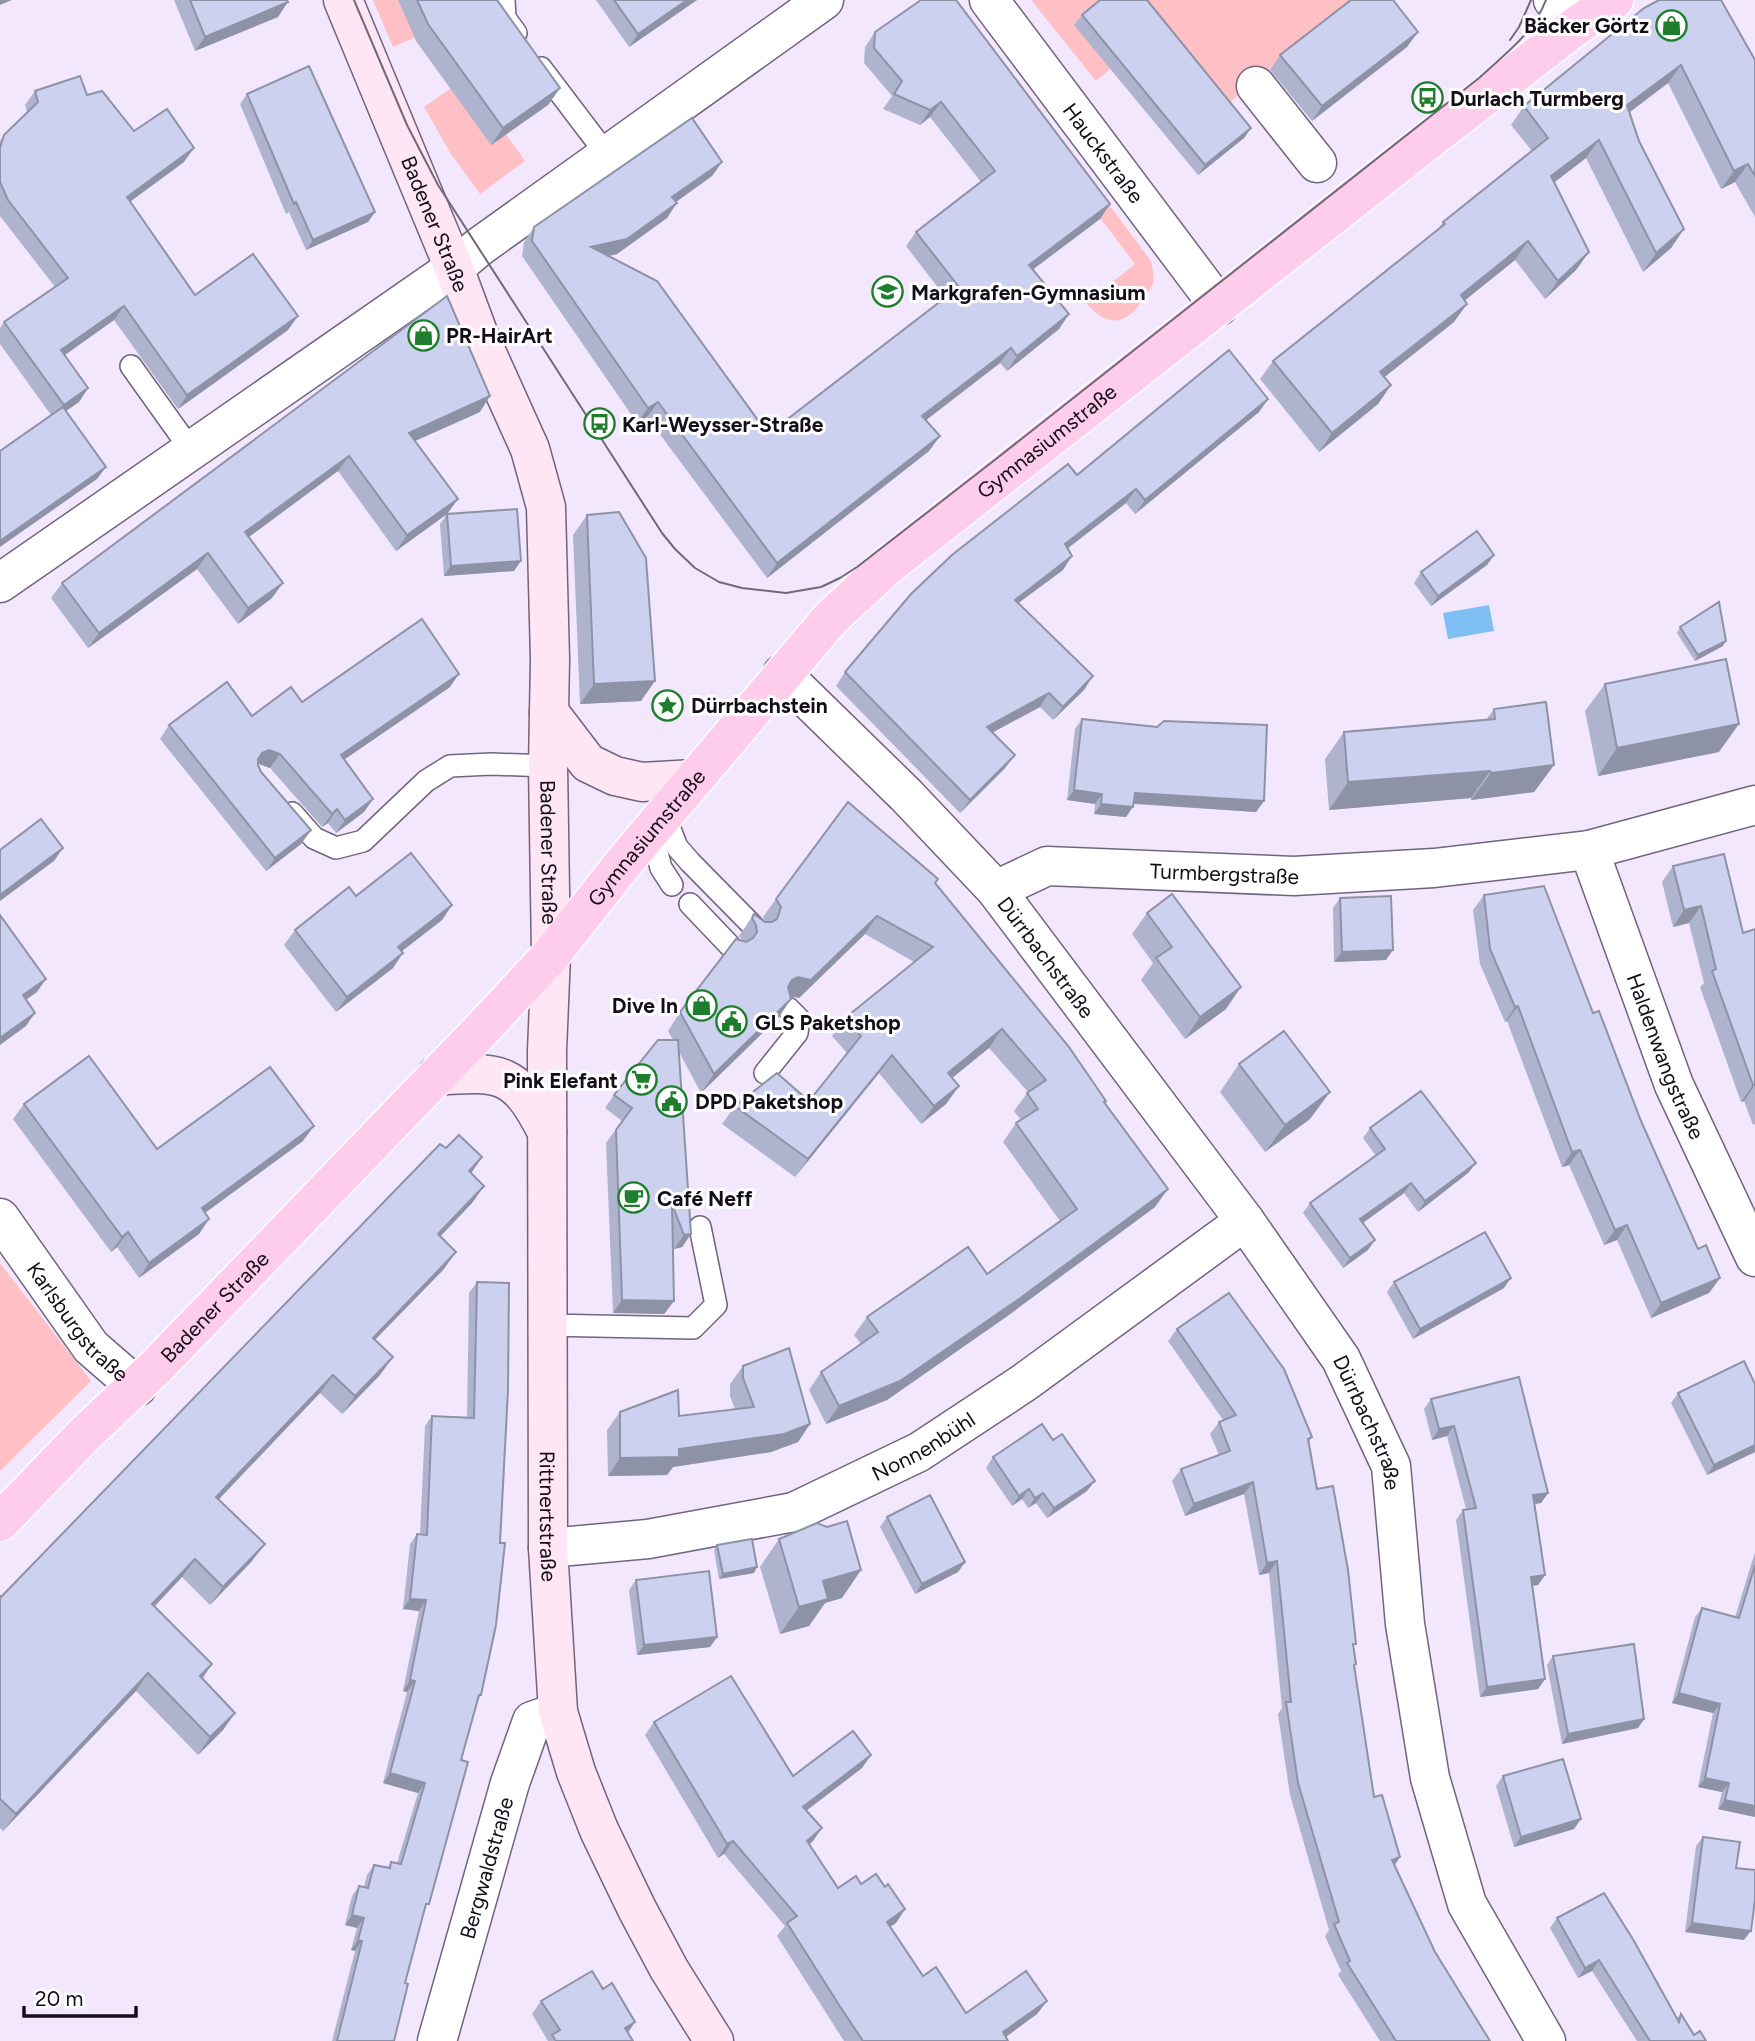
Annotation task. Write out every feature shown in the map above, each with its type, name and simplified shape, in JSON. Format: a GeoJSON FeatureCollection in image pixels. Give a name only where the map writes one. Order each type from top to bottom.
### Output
{"type":"FeatureCollection","features":[{"type":"Feature","properties":{"kind":"main road","name":"Gymnasiumstraße"},"geometry":{"type":"LineString","coordinates":[[551,955],[782,674],[831,618],[886,567],[1444,128],[1572,9],[1614,0]]}},
{"type":"Feature","properties":{"kind":"main road","name":"Badener Straße"},"geometry":{"type":"LineString","coordinates":[[0,1522],[86,1433],[137,1387],[551,955]]}},
{"type":"Feature","properties":{"kind":"street","name":"Badener Straße"},"geometry":{"type":"LineString","coordinates":[[342,0],[454,268],[480,338],[530,449],[546,507],[550,659],[548,766],[551,955]]}},
{"type":"Feature","properties":{"kind":"street"},"geometry":{"type":"LineString","coordinates":[[0,583],[454,268],[479,247],[824,0]]}},
{"type":"Feature","properties":{"kind":"street","name":"Hauckstraße"},"geometry":{"type":"LineString","coordinates":[[989,0],[1219,306]]}},
{"type":"Feature","properties":{"kind":"street"},"geometry":{"type":"LineString","coordinates":[[1256,86],[1317,163]]}},
{"type":"Feature","properties":{"kind":"street"},"geometry":{"type":"LineString","coordinates":[[782,674],[906,795],[996,890]]}},
{"type":"Feature","properties":{"kind":"street"},"geometry":{"type":"LineString","coordinates":[[549,712],[588,764],[615,776],[642,782],[694,779]]}},
{"type":"Feature","properties":{"kind":"street","name":"Turmbergstraße"},"geometry":{"type":"LineString","coordinates":[[996,890],[1047,866],[1294,876],[1434,868],[1589,849],[1755,805]]}},
{"type":"Feature","properties":{"kind":"street","name":"Haldenwangstraße"},"geometry":{"type":"LineString","coordinates":[[1589,849],[1674,1085],[1755,1257]]}},
{"type":"Feature","properties":{"kind":"street","name":"Dürrbachstraße"},"geometry":{"type":"LineString","coordinates":[[996,890],[1245,1222],[1341,1359],[1391,1466],[1405,1623],[1430,1778],[1467,1904],[1546,2041]]}},
{"type":"Feature","properties":{"kind":"street","name":"Rittnertstraße"},"geometry":{"type":"LineString","coordinates":[[551,955],[547,1051],[548,1548],[558,1712],[576,1772],[599,1830],[669,1969],[715,2041]]}},
{"type":"Feature","properties":{"kind":"street"},"geometry":{"type":"LineString","coordinates":[[436,1076],[495,1074],[512,1082],[524,1092],[547,1132]]}},
{"type":"Feature","properties":{"kind":"street","name":"Karlsburgstraße"},"geometry":{"type":"LineString","coordinates":[[0,1218],[91,1347],[137,1387]]}},
{"type":"Feature","properties":{"kind":"street","name":"Nonnenbühl"},"geometry":{"type":"LineString","coordinates":[[548,1548],[648,1539],[794,1512],[919,1452],[1025,1382],[1245,1222]]}},
{"type":"Feature","properties":{"kind":"street","name":"Bergwaldstraße"},"geometry":{"type":"LineString","coordinates":[[437,2041],[510,1783],[532,1721],[558,1712]]}},
{"type":"Feature","properties":{"kind":"lane"},"geometry":{"type":"LineString","coordinates":[[504,0],[505,18],[579,121],[607,155]]}},
{"type":"Feature","properties":{"kind":"lane"},"geometry":{"type":"LineString","coordinates":[[1444,128],[1479,78]]}},
{"type":"Feature","properties":{"kind":"lane"},"geometry":{"type":"LineString","coordinates":[[131,366],[191,450]]}},
{"type":"Feature","properties":{"kind":"lane"},"geometry":{"type":"LineString","coordinates":[[279,797],[314,838],[336,848],[363,841],[426,781],[450,766],[548,766]]}},
{"type":"Feature","properties":{"kind":"lane"},"geometry":{"type":"LineString","coordinates":[[658,822],[661,868],[672,886]]}},
{"type":"Feature","properties":{"kind":"lane"},"geometry":{"type":"LineString","coordinates":[[658,822],[690,862],[755,928]]}},
{"type":"Feature","properties":{"kind":"lane"},"geometry":{"type":"LineString","coordinates":[[690,904],[731,947]]}},
{"type":"Feature","properties":{"kind":"lane"},"geometry":{"type":"LineString","coordinates":[[765,1073],[797,1033],[799,1019],[788,1008]]}},
{"type":"Feature","properties":{"kind":"lane"},"geometry":{"type":"LineString","coordinates":[[547,1325],[693,1328],[716,1306],[700,1227]]}},
{"type":"Feature","properties":{"kind":"shaded area"},"geometry":{"type":"Polygon","coordinates":[[[373,0],[398,0],[421,35],[393,47],[373,0]]]}},
{"type":"Feature","properties":{"kind":"shaded area"},"geometry":{"type":"Polygon","coordinates":[[[935,0],[957,0],[1151,261],[1154,279],[1152,286],[1131,314],[1109,320],[1086,303],[1135,264],[935,0]]]}},
{"type":"Feature","properties":{"kind":"shaded area"},"geometry":{"type":"Polygon","coordinates":[[[1031,0],[1105,0],[1110,69],[1096,81],[1031,0]]]}},
{"type":"Feature","properties":{"kind":"shaded area"},"geometry":{"type":"Polygon","coordinates":[[[1132,0],[1360,0],[1221,109],[1132,0]]]}},
{"type":"Feature","properties":{"kind":"shaded area"},"geometry":{"type":"Polygon","coordinates":[[[451,88],[506,134],[525,161],[480,194],[451,154],[424,107],[451,88]]]}},
{"type":"Feature","properties":{"kind":"shaded area"},"geometry":{"type":"Polygon","coordinates":[[[0,1263],[91,1381],[0,1471],[0,1263]]]}},
{"type":"Feature","properties":{"kind":"water"},"geometry":{"type":"Polygon","coordinates":[[[1489,605],[1494,631],[1448,639],[1443,613],[1489,605]]]}},
{"type":"Feature","properties":{"kind":"building"},"geometry":{"type":"Polygon","coordinates":[[[190,0],[287,0],[288,2],[205,37],[190,0]]]}},
{"type":"Feature","properties":{"kind":"building"},"geometry":{"type":"Polygon","coordinates":[[[417,0],[497,0],[560,88],[503,128],[428,24],[417,0]]]}},
{"type":"Feature","properties":{"kind":"building"},"geometry":{"type":"Polygon","coordinates":[[[614,0],[687,0],[638,34],[614,0]]]}},
{"type":"Feature","properties":{"kind":"building"},"geometry":{"type":"Polygon","coordinates":[[[921,0],[956,0],[1110,204],[1029,265],[1069,314],[1017,356],[1011,348],[922,416],[940,436],[777,563],[658,402],[648,408],[532,241],[534,227],[692,118],[722,162],[672,197],[677,203],[627,239],[591,247],[657,281],[768,434],[959,287],[916,232],[995,171],[941,102],[930,110],[894,94],[902,81],[874,48],[875,32],[921,0]]]}},
{"type":"Feature","properties":{"kind":"building"},"geometry":{"type":"Polygon","coordinates":[[[1100,0],[1147,0],[1251,128],[1205,165],[1082,15],[1100,0]]]}},
{"type":"Feature","properties":{"kind":"building"},"geometry":{"type":"Polygon","coordinates":[[[1351,0],[1393,0],[1418,32],[1322,106],[1280,55],[1351,0]]]}},
{"type":"Feature","properties":{"kind":"building"},"geometry":{"type":"Polygon","coordinates":[[[1659,0],[1721,0],[1755,60],[1755,176],[1748,164],[1734,171],[1681,65],[1627,105],[1639,141],[1684,229],[1656,253],[1599,140],[1551,176],[1589,252],[1558,281],[1528,241],[1461,295],[1467,304],[1380,372],[1391,385],[1332,433],[1273,361],[1548,138],[1524,106],[1644,8],[1659,0]]]}},
{"type":"Feature","properties":{"kind":"building"},"geometry":{"type":"Polygon","coordinates":[[[309,66],[375,212],[313,240],[296,202],[294,204],[247,94],[309,66]]]}},
{"type":"Feature","properties":{"kind":"building"},"geometry":{"type":"Polygon","coordinates":[[[80,76],[87,95],[102,91],[134,131],[167,109],[194,148],[127,197],[195,295],[253,254],[298,316],[187,395],[124,306],[61,350],[88,388],[64,405],[4,322],[68,278],[8,200],[0,182],[0,148],[4,135],[38,102],[35,91],[80,76]]]}},
{"type":"Feature","properties":{"kind":"building"},"geometry":{"type":"Polygon","coordinates":[[[447,296],[490,396],[409,433],[458,499],[407,535],[349,456],[245,532],[283,583],[248,608],[208,553],[99,633],[62,583],[447,296]]]}},
{"type":"Feature","properties":{"kind":"building"},"geometry":{"type":"Polygon","coordinates":[[[1229,350],[1268,399],[1145,500],[1136,489],[1065,544],[1072,556],[1015,600],[1093,676],[1063,707],[1049,693],[987,727],[1015,755],[970,800],[845,672],[911,594],[952,555],[1068,464],[1077,475],[1229,350]]]}},
{"type":"Feature","properties":{"kind":"building"},"geometry":{"type":"Polygon","coordinates":[[[63,407],[106,467],[0,541],[0,451],[63,407]]]}},
{"type":"Feature","properties":{"kind":"building"},"geometry":{"type":"Polygon","coordinates":[[[517,509],[521,561],[451,566],[447,514],[517,509]]]}},
{"type":"Feature","properties":{"kind":"building"},"geometry":{"type":"Polygon","coordinates":[[[619,512],[646,558],[655,681],[594,684],[587,515],[619,512]]]}},
{"type":"Feature","properties":{"kind":"building"},"geometry":{"type":"Polygon","coordinates":[[[1477,531],[1494,555],[1438,596],[1421,572],[1477,531]]]}},
{"type":"Feature","properties":{"kind":"building"},"geometry":{"type":"Polygon","coordinates":[[[1719,602],[1726,641],[1698,655],[1680,627],[1719,602]]]}},
{"type":"Feature","properties":{"kind":"building"},"geometry":{"type":"Polygon","coordinates":[[[422,619],[459,674],[341,755],[373,799],[345,820],[337,809],[332,814],[280,754],[269,750],[262,753],[258,759],[261,772],[311,830],[275,858],[169,725],[227,682],[252,716],[291,687],[302,702],[422,619]]]}},
{"type":"Feature","properties":{"kind":"building"},"geometry":{"type":"Polygon","coordinates":[[[1726,659],[1739,724],[1617,748],[1605,684],[1726,659]]]}},
{"type":"Feature","properties":{"kind":"building"},"geometry":{"type":"Polygon","coordinates":[[[1546,702],[1554,765],[1491,773],[1348,782],[1344,732],[1495,719],[1494,709],[1546,702]]]}},
{"type":"Feature","properties":{"kind":"building"},"geometry":{"type":"Polygon","coordinates":[[[1082,719],[1157,727],[1164,721],[1267,725],[1264,801],[1135,793],[1133,807],[1101,804],[1102,794],[1074,790],[1082,719]]]}},
{"type":"Feature","properties":{"kind":"building"},"geometry":{"type":"Polygon","coordinates":[[[848,802],[938,879],[935,883],[1069,1047],[1106,1101],[1104,1102],[1168,1189],[1019,1299],[900,1381],[839,1406],[821,1372],[878,1332],[867,1317],[968,1247],[987,1274],[1077,1209],[1016,1123],[1038,1109],[1027,1093],[1046,1080],[1002,1029],[948,1073],[959,1086],[934,1106],[892,1055],[808,1159],[735,1106],[777,1073],[809,1101],[861,1036],[845,1018],[933,947],[877,916],[811,980],[798,977],[792,980],[788,987],[791,999],[714,1074],[680,1012],[736,939],[746,942],[753,938],[757,932],[752,918],[754,914],[765,922],[777,919],[781,907],[776,899],[848,802]]]}},
{"type":"Feature","properties":{"kind":"building"},"geometry":{"type":"Polygon","coordinates":[[[41,819],[63,848],[0,895],[0,850],[41,819]]]}},
{"type":"Feature","properties":{"kind":"building"},"geometry":{"type":"Polygon","coordinates":[[[411,853],[452,905],[398,947],[403,953],[347,997],[295,930],[349,887],[356,896],[411,853]]]}},
{"type":"Feature","properties":{"kind":"building"},"geometry":{"type":"Polygon","coordinates":[[[1724,854],[1743,933],[1755,929],[1755,1085],[1712,971],[1716,969],[1701,906],[1684,910],[1673,866],[1724,854]]]}},
{"type":"Feature","properties":{"kind":"building"},"geometry":{"type":"Polygon","coordinates":[[[1544,886],[1593,1013],[1599,1011],[1641,1121],[1698,1249],[1706,1245],[1720,1278],[1661,1303],[1627,1225],[1615,1230],[1580,1150],[1572,1152],[1518,1006],[1515,1007],[1490,949],[1484,895],[1544,886]]]}},
{"type":"Feature","properties":{"kind":"building"},"geometry":{"type":"Polygon","coordinates":[[[1172,894],[1241,987],[1200,1017],[1156,958],[1172,947],[1147,913],[1172,894]]]}},
{"type":"Feature","properties":{"kind":"building"},"geometry":{"type":"Polygon","coordinates":[[[1391,896],[1393,950],[1342,952],[1340,898],[1391,896]]]}},
{"type":"Feature","properties":{"kind":"building"},"geometry":{"type":"Polygon","coordinates":[[[0,915],[46,979],[23,995],[35,1013],[0,1038],[0,915]]]}},
{"type":"Feature","properties":{"kind":"building"},"geometry":{"type":"Polygon","coordinates":[[[1284,1031],[1330,1092],[1285,1125],[1239,1064],[1284,1031]]]}},
{"type":"Feature","properties":{"kind":"building"},"geometry":{"type":"Polygon","coordinates":[[[658,1040],[678,1040],[691,1234],[684,1235],[672,1204],[674,1301],[622,1300],[616,1130],[632,1108],[614,1095],[658,1040]]]}},
{"type":"Feature","properties":{"kind":"building"},"geometry":{"type":"Polygon","coordinates":[[[89,1056],[157,1149],[270,1067],[314,1126],[202,1208],[209,1219],[149,1263],[128,1232],[122,1237],[24,1104],[89,1056]]]}},
{"type":"Feature","properties":{"kind":"building"},"geometry":{"type":"Polygon","coordinates":[[[1421,1091],[1476,1163],[1425,1201],[1411,1183],[1360,1219],[1375,1240],[1350,1258],[1310,1203],[1385,1149],[1370,1128],[1421,1091]]]}},
{"type":"Feature","properties":{"kind":"building"},"geometry":{"type":"Polygon","coordinates":[[[459,1135],[482,1157],[469,1171],[484,1186],[438,1234],[456,1252],[373,1338],[393,1357],[355,1396],[333,1375],[216,1497],[265,1544],[223,1587],[195,1559],[152,1604],[212,1664],[200,1676],[235,1713],[210,1737],[148,1673],[16,1814],[0,1799],[0,1596],[440,1144],[446,1148],[459,1135]]]}},
{"type":"Feature","properties":{"kind":"building"},"geometry":{"type":"Polygon","coordinates":[[[1485,1232],[1511,1278],[1420,1329],[1394,1282],[1485,1232]]]}},
{"type":"Feature","properties":{"kind":"building"},"geometry":{"type":"Polygon","coordinates":[[[477,1282],[509,1283],[508,1390],[500,1543],[505,1543],[496,1625],[481,1695],[461,1760],[468,1762],[405,1983],[408,1984],[394,2041],[337,2041],[362,1941],[358,1940],[364,1918],[352,1915],[359,1886],[368,1888],[374,1865],[390,1868],[391,1862],[401,1864],[425,1783],[390,1773],[415,1681],[410,1680],[426,1600],[410,1599],[417,1534],[427,1535],[432,1416],[474,1418],[477,1282]]]}},
{"type":"Feature","properties":{"kind":"building"},"geometry":{"type":"Polygon","coordinates":[[[1229,1293],[1284,1369],[1312,1437],[1308,1439],[1317,1489],[1333,1486],[1348,1570],[1356,1644],[1353,1644],[1354,1665],[1374,1797],[1382,1795],[1400,1857],[1392,1860],[1435,1952],[1490,2041],[1396,2041],[1347,1963],[1350,1961],[1334,1924],[1339,1922],[1298,1783],[1286,1702],[1291,1702],[1277,1561],[1267,1563],[1253,1482],[1194,1504],[1181,1469],[1230,1451],[1219,1422],[1236,1415],[1177,1329],[1229,1293]]]}},
{"type":"Feature","properties":{"kind":"building"},"geometry":{"type":"Polygon","coordinates":[[[789,1348],[810,1424],[784,1434],[679,1449],[679,1457],[620,1458],[620,1412],[678,1390],[679,1416],[754,1407],[743,1378],[743,1366],[789,1348]]]}},
{"type":"Feature","properties":{"kind":"building"},"geometry":{"type":"Polygon","coordinates":[[[1744,1361],[1755,1384],[1755,1445],[1714,1465],[1678,1393],[1744,1361]]]}},
{"type":"Feature","properties":{"kind":"building"},"geometry":{"type":"Polygon","coordinates":[[[1519,1377],[1548,1493],[1533,1495],[1545,1575],[1531,1577],[1545,1679],[1487,1687],[1463,1510],[1476,1508],[1454,1426],[1439,1429],[1431,1399],[1519,1377]]]}},
{"type":"Feature","properties":{"kind":"building"},"geometry":{"type":"Polygon","coordinates":[[[1042,1424],[1053,1440],[1062,1434],[1095,1481],[1054,1508],[1043,1493],[1035,1498],[1029,1489],[1019,1496],[993,1457],[1042,1424]]]}},
{"type":"Feature","properties":{"kind":"building"},"geometry":{"type":"Polygon","coordinates":[[[930,1495],[965,1562],[922,1584],[887,1517],[930,1495]]]}},
{"type":"Feature","properties":{"kind":"building"},"geometry":{"type":"Polygon","coordinates":[[[847,1521],[861,1570],[823,1581],[828,1599],[799,1607],[779,1539],[817,1523],[827,1527],[847,1521]]]}},
{"type":"Feature","properties":{"kind":"building"},"geometry":{"type":"Polygon","coordinates":[[[752,1539],[757,1567],[723,1574],[717,1545],[752,1539]]]}},
{"type":"Feature","properties":{"kind":"building"},"geometry":{"type":"Polygon","coordinates":[[[1755,1565],[1755,1806],[1725,1800],[1729,1783],[1705,1778],[1720,1704],[1679,1693],[1702,1608],[1739,1618],[1755,1565]]]}},
{"type":"Feature","properties":{"kind":"building"},"geometry":{"type":"Polygon","coordinates":[[[709,1571],[717,1637],[644,1645],[636,1580],[709,1571]]]}},
{"type":"Feature","properties":{"kind":"building"},"geometry":{"type":"Polygon","coordinates":[[[1634,1644],[1644,1719],[1568,1734],[1553,1656],[1634,1644]]]}},
{"type":"Feature","properties":{"kind":"building"},"geometry":{"type":"Polygon","coordinates":[[[731,1676],[793,1776],[853,1731],[871,1755],[803,1807],[822,1828],[807,1841],[838,1888],[856,1876],[861,1884],[876,1874],[885,1887],[888,1884],[905,1909],[887,1922],[923,1976],[936,1967],[966,2013],[1026,1971],[1047,2001],[1003,2032],[1008,2041],[863,2041],[787,1923],[797,1916],[733,1841],[727,1844],[654,1722],[731,1676]]]}},
{"type":"Feature","properties":{"kind":"building"},"geometry":{"type":"Polygon","coordinates":[[[1563,1759],[1581,1819],[1521,1837],[1503,1776],[1563,1759]]]}},
{"type":"Feature","properties":{"kind":"building"},"geometry":{"type":"Polygon","coordinates":[[[1703,1837],[1740,1842],[1736,1868],[1755,1870],[1751,1931],[1692,1923],[1703,1837]]]}},
{"type":"Feature","properties":{"kind":"building"},"geometry":{"type":"Polygon","coordinates":[[[1604,1893],[1679,2022],[1681,2014],[1694,2035],[1700,2031],[1706,2041],[1650,2041],[1599,1960],[1585,1968],[1557,1918],[1604,1893]]]}},
{"type":"Feature","properties":{"kind":"building"},"geometry":{"type":"Polygon","coordinates":[[[592,1971],[603,1989],[612,1983],[635,2022],[625,2028],[633,2041],[556,2041],[552,2035],[560,2030],[541,2001],[592,1971]]]}},
{"type":"Feature","properties":{"kind":"tram line"},"geometry":{"type":"LineString","coordinates":[[354,0],[407,125],[438,185],[662,533],[695,568],[719,582],[742,588],[786,593],[821,587],[840,578],[996,459],[1479,78],[1526,33],[1546,0]]}},
{"type":"Feature","properties":{"kind":"tram line"},"geometry":{"type":"LineString","coordinates":[[1510,40],[1531,0]]}},
{"type":"Feature","properties":{"kind":"place","name":"Bäcker Görtz"},"geometry":{"type":"Point","coordinates":[1672,25]}},
{"type":"Feature","properties":{"kind":"place","name":"Durlach Turmberg"},"geometry":{"type":"Point","coordinates":[1427,98]}},
{"type":"Feature","properties":{"kind":"place","name":"Markgrafen-Gymnasium"},"geometry":{"type":"Point","coordinates":[888,292]}},
{"type":"Feature","properties":{"kind":"place","name":"PR-HairArt"},"geometry":{"type":"Point","coordinates":[423,335]}},
{"type":"Feature","properties":{"kind":"place","name":"Karl-Weysser-Straße"},"geometry":{"type":"Point","coordinates":[599,424]}},
{"type":"Feature","properties":{"kind":"place","name":"Dürrbachstein"},"geometry":{"type":"Point","coordinates":[668,705]}},
{"type":"Feature","properties":{"kind":"place","name":"Dive In"},"geometry":{"type":"Point","coordinates":[701,1005]}},
{"type":"Feature","properties":{"kind":"place","name":"GLS Paketshop"},"geometry":{"type":"Point","coordinates":[732,1022]}},
{"type":"Feature","properties":{"kind":"place","name":"Pink Elefant"},"geometry":{"type":"Point","coordinates":[641,1080]}},
{"type":"Feature","properties":{"kind":"place","name":"DPD Paketshop"},"geometry":{"type":"Point","coordinates":[672,1101]}},
{"type":"Feature","properties":{"kind":"place","name":"Café Neff"},"geometry":{"type":"Point","coordinates":[634,1198]}}]}
